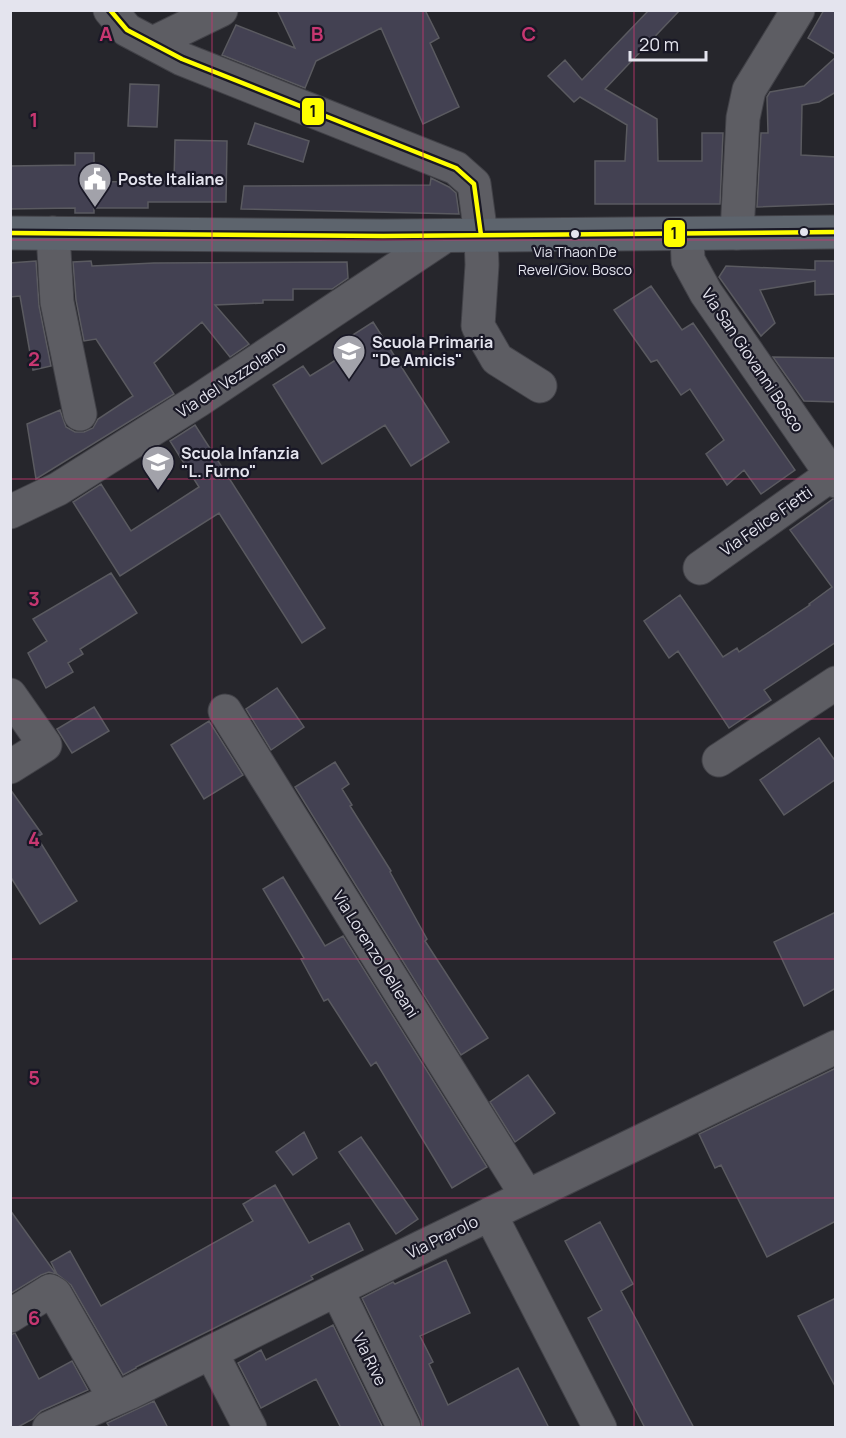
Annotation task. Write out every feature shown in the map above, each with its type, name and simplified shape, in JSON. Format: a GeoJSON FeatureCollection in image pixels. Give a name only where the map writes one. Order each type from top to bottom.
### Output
{"type":"FeatureCollection","features":[{"type":"Feature","properties":{"kind":"main road"},"geometry":{"type":"LineString","coordinates":[[10,233],[445,236],[836,232]]}},
{"type":"Feature","properties":{"kind":"street"},"geometry":{"type":"LineString","coordinates":[[110,10],[127,30],[190,62],[456,168],[474,184],[481,235],[482,265],[478,326],[497,359],[540,386]]}},
{"type":"Feature","properties":{"kind":"street"},"geometry":{"type":"LineString","coordinates":[[153,43],[221,10]]}},
{"type":"Feature","properties":{"kind":"street"},"geometry":{"type":"LineString","coordinates":[[737,233],[743,123],[749,90],[798,10]]}},
{"type":"Feature","properties":{"kind":"street"},"geometry":{"type":"LineString","coordinates":[[53,233],[57,302],[80,414]]}},
{"type":"Feature","properties":{"kind":"street","name":"Via San Giovanni Bosco"},"geometry":{"type":"LineString","coordinates":[[687,234],[688,260],[706,293],[833,478]]}},
{"type":"Feature","properties":{"kind":"street","name":"Via del Vezzolano"},"geometry":{"type":"LineString","coordinates":[[10,512],[58,489],[200,400],[445,236]]}},
{"type":"Feature","properties":{"kind":"street","name":"Via Felice Fietti"},"geometry":{"type":"LineString","coordinates":[[700,568],[833,478]]}},
{"type":"Feature","properties":{"kind":"street"},"geometry":{"type":"LineString","coordinates":[[719,760],[836,683]]}},
{"type":"Feature","properties":{"kind":"street"},"geometry":{"type":"LineString","coordinates":[[10,695],[45,745],[10,767]]}},
{"type":"Feature","properties":{"kind":"street","name":"Via Lorenzo Delleani"},"geometry":{"type":"LineString","coordinates":[[225,711],[527,1196]]}},
{"type":"Feature","properties":{"kind":"street","name":"Via Prarolo"},"geometry":{"type":"LineString","coordinates":[[49,1428],[103,1412],[211,1352],[489,1214],[836,1047]]}},
{"type":"Feature","properties":{"kind":"street"},"geometry":{"type":"LineString","coordinates":[[489,1214],[600,1428]]}},
{"type":"Feature","properties":{"kind":"street","name":"Via Rive"},"geometry":{"type":"LineString","coordinates":[[337,1290],[404,1428]]}},
{"type":"Feature","properties":{"kind":"street"},"geometry":{"type":"LineString","coordinates":[[10,1316],[50,1291],[55,1294],[103,1412]]}},
{"type":"Feature","properties":{"kind":"street"},"geometry":{"type":"LineString","coordinates":[[211,1352],[250,1428]]}},
{"type":"Feature","properties":{"kind":"building"},"geometry":{"type":"Polygon","coordinates":[[[277,10],[425,10],[439,38],[430,43],[459,107],[423,124],[381,28],[316,61],[305,88],[222,55],[236,25],[295,48],[277,10]]]}},
{"type":"Feature","properties":{"kind":"building"},"geometry":{"type":"Polygon","coordinates":[[[649,10],[680,10],[605,89],[657,119],[658,161],[702,161],[702,133],[723,133],[720,204],[595,204],[595,161],[625,161],[627,125],[580,97],[574,102],[548,76],[565,60],[582,80],[649,10]]]}},
{"type":"Feature","properties":{"kind":"building"},"geometry":{"type":"Polygon","coordinates":[[[824,10],[836,10],[836,55],[808,38],[824,10]]]}},
{"type":"Feature","properties":{"kind":"building"},"geometry":{"type":"Polygon","coordinates":[[[836,57],[836,92],[819,102],[802,105],[801,155],[836,157],[836,204],[757,207],[761,133],[768,133],[767,97],[770,92],[804,86],[836,57]]]}},
{"type":"Feature","properties":{"kind":"building"},"geometry":{"type":"Polygon","coordinates":[[[130,84],[159,85],[157,127],[128,126],[130,84]]]}},
{"type":"Feature","properties":{"kind":"building"},"geometry":{"type":"Polygon","coordinates":[[[255,123],[309,141],[303,162],[248,144],[255,123]]]}},
{"type":"Feature","properties":{"kind":"building"},"geometry":{"type":"Polygon","coordinates":[[[175,140],[227,141],[226,202],[148,202],[148,208],[94,208],[94,213],[75,213],[75,208],[10,209],[10,166],[75,165],[75,153],[94,153],[94,182],[174,181],[175,140]]]}},
{"type":"Feature","properties":{"kind":"building"},"geometry":{"type":"Polygon","coordinates":[[[431,178],[456,193],[459,214],[241,209],[244,186],[430,185],[431,178]]]}},
{"type":"Feature","properties":{"kind":"building"},"geometry":{"type":"Polygon","coordinates":[[[36,261],[39,306],[51,366],[33,370],[20,296],[10,297],[10,263],[36,261]]]}},
{"type":"Feature","properties":{"kind":"building"},"geometry":{"type":"Polygon","coordinates":[[[91,261],[92,266],[154,263],[347,262],[348,278],[332,289],[293,289],[293,300],[263,300],[263,303],[215,305],[249,344],[230,357],[202,322],[154,363],[174,394],[36,479],[27,424],[60,410],[66,427],[75,432],[84,432],[93,428],[98,419],[133,396],[96,339],[84,341],[76,300],[73,262],[91,261]]]}},
{"type":"Feature","properties":{"kind":"building"},"geometry":{"type":"Polygon","coordinates":[[[815,261],[836,261],[836,294],[815,295],[815,281],[760,290],[775,323],[761,336],[719,277],[726,266],[815,270],[815,261]]]}},
{"type":"Feature","properties":{"kind":"building"},"geometry":{"type":"Polygon","coordinates":[[[651,286],[682,330],[693,323],[795,470],[761,494],[744,470],[727,485],[706,454],[724,440],[690,389],[681,395],[657,360],[651,362],[614,310],[651,286]]]}},
{"type":"Feature","properties":{"kind":"building"},"geometry":{"type":"Polygon","coordinates":[[[373,322],[449,442],[411,466],[385,425],[322,464],[273,385],[303,366],[310,376],[328,365],[354,348],[348,338],[373,322]]]}},
{"type":"Feature","properties":{"kind":"building"},"geometry":{"type":"Polygon","coordinates":[[[773,357],[836,358],[836,402],[804,401],[773,357]]]}},
{"type":"Feature","properties":{"kind":"building"},"geometry":{"type":"Polygon","coordinates":[[[195,425],[325,628],[302,643],[219,513],[120,576],[73,502],[101,484],[131,531],[199,487],[170,441],[195,425]]]}},
{"type":"Feature","properties":{"kind":"building"},"geometry":{"type":"Polygon","coordinates":[[[836,499],[836,642],[764,690],[771,700],[729,728],[678,651],[669,658],[644,621],[680,595],[723,657],[737,648],[739,652],[810,605],[832,587],[790,530],[836,499]]]}},
{"type":"Feature","properties":{"kind":"building"},"geometry":{"type":"Polygon","coordinates":[[[111,573],[137,613],[80,649],[83,654],[68,663],[73,672],[46,688],[28,653],[47,641],[33,619],[111,573]]]}},
{"type":"Feature","properties":{"kind":"building"},"geometry":{"type":"Polygon","coordinates":[[[277,688],[304,727],[271,750],[246,709],[277,688]]]}},
{"type":"Feature","properties":{"kind":"building"},"geometry":{"type":"Polygon","coordinates":[[[94,707],[109,731],[72,753],[57,729],[94,707]]]}},
{"type":"Feature","properties":{"kind":"building"},"geometry":{"type":"Polygon","coordinates":[[[209,721],[243,775],[204,799],[171,745],[209,721]]]}},
{"type":"Feature","properties":{"kind":"building"},"geometry":{"type":"Polygon","coordinates":[[[819,738],[836,762],[836,779],[784,815],[760,780],[819,738]]]}},
{"type":"Feature","properties":{"kind":"building"},"geometry":{"type":"Polygon","coordinates":[[[335,762],[349,784],[342,789],[352,805],[350,806],[391,871],[427,939],[425,941],[488,1038],[461,1055],[295,787],[335,762]]]}},
{"type":"Feature","properties":{"kind":"building"},"geometry":{"type":"Polygon","coordinates":[[[10,789],[42,834],[37,837],[77,901],[40,924],[10,876],[10,789]]]}},
{"type":"Feature","properties":{"kind":"building"},"geometry":{"type":"Polygon","coordinates":[[[283,877],[325,946],[343,936],[487,1167],[452,1188],[376,1062],[371,1066],[328,999],[324,1001],[301,959],[304,958],[263,889],[283,877]]]}},
{"type":"Feature","properties":{"kind":"building"},"geometry":{"type":"Polygon","coordinates":[[[836,912],[836,988],[804,1006],[774,942],[836,912]]]}},
{"type":"Feature","properties":{"kind":"building"},"geometry":{"type":"Polygon","coordinates":[[[836,1068],[836,1221],[767,1257],[721,1165],[715,1168],[699,1134],[836,1068]]]}},
{"type":"Feature","properties":{"kind":"building"},"geometry":{"type":"Polygon","coordinates":[[[528,1075],[555,1113],[515,1142],[490,1102],[528,1075]]]}},
{"type":"Feature","properties":{"kind":"building"},"geometry":{"type":"Polygon","coordinates":[[[304,1132],[317,1158],[293,1175],[276,1152],[304,1132]]]}},
{"type":"Feature","properties":{"kind":"building"},"geometry":{"type":"Polygon","coordinates":[[[361,1137],[418,1219],[396,1234],[339,1152],[361,1137]]]}},
{"type":"Feature","properties":{"kind":"building"},"geometry":{"type":"Polygon","coordinates":[[[275,1185],[309,1243],[349,1223],[363,1250],[311,1276],[313,1279],[123,1375],[71,1285],[57,1274],[51,1262],[70,1251],[101,1306],[253,1221],[243,1204],[275,1185]]]}},
{"type":"Feature","properties":{"kind":"building"},"geometry":{"type":"Polygon","coordinates":[[[10,1210],[56,1274],[49,1272],[41,1275],[10,1294],[10,1210]]]}},
{"type":"Feature","properties":{"kind":"building"},"geometry":{"type":"Polygon","coordinates":[[[600,1222],[633,1284],[621,1291],[694,1428],[645,1428],[588,1318],[602,1310],[565,1241],[600,1222]]]}},
{"type":"Feature","properties":{"kind":"building"},"geometry":{"type":"Polygon","coordinates":[[[446,1260],[470,1313],[420,1336],[433,1362],[429,1364],[448,1405],[518,1368],[549,1428],[422,1428],[421,1420],[362,1298],[393,1282],[395,1284],[446,1260]]]}},
{"type":"Feature","properties":{"kind":"building"},"geometry":{"type":"Polygon","coordinates":[[[836,1298],[836,1388],[798,1316],[836,1298]]]}},
{"type":"Feature","properties":{"kind":"building"},"geometry":{"type":"Polygon","coordinates":[[[333,1325],[383,1428],[341,1428],[316,1379],[261,1408],[238,1363],[261,1350],[266,1360],[333,1325]]]}},
{"type":"Feature","properties":{"kind":"building"},"geometry":{"type":"Polygon","coordinates":[[[15,1333],[39,1379],[72,1361],[88,1390],[41,1411],[33,1419],[16,1428],[10,1428],[10,1335],[15,1333]]]}},
{"type":"Feature","properties":{"kind":"building"},"geometry":{"type":"Polygon","coordinates":[[[154,1401],[168,1428],[110,1428],[107,1423],[154,1401]]]}},
{"type":"Feature","properties":{"kind":"transit line","name":"1"},"geometry":{"type":"LineString","coordinates":[[110,10],[127,30],[182,59],[456,168],[474,184],[481,235]]}},
{"type":"Feature","properties":{"kind":"transit line","name":"1"},"geometry":{"type":"LineString","coordinates":[[10,233],[383,236],[836,232]]}},
{"type":"Feature","properties":{"kind":"place","name":"Poste Italiane"},"geometry":{"type":"Point","coordinates":[95,208]}},
{"type":"Feature","properties":{"kind":"place","name":"Via Thaon De Revel/Giov. Bosco"},"geometry":{"type":"Point","coordinates":[575,234]}},
{"type":"Feature","properties":{"kind":"place","name":"Scuola Primaria \"De Amicis\""},"geometry":{"type":"Point","coordinates":[349,380]}},
{"type":"Feature","properties":{"kind":"place","name":"Scuola Infanzia \"L. Furno\""},"geometry":{"type":"Point","coordinates":[158,491]}}]}
